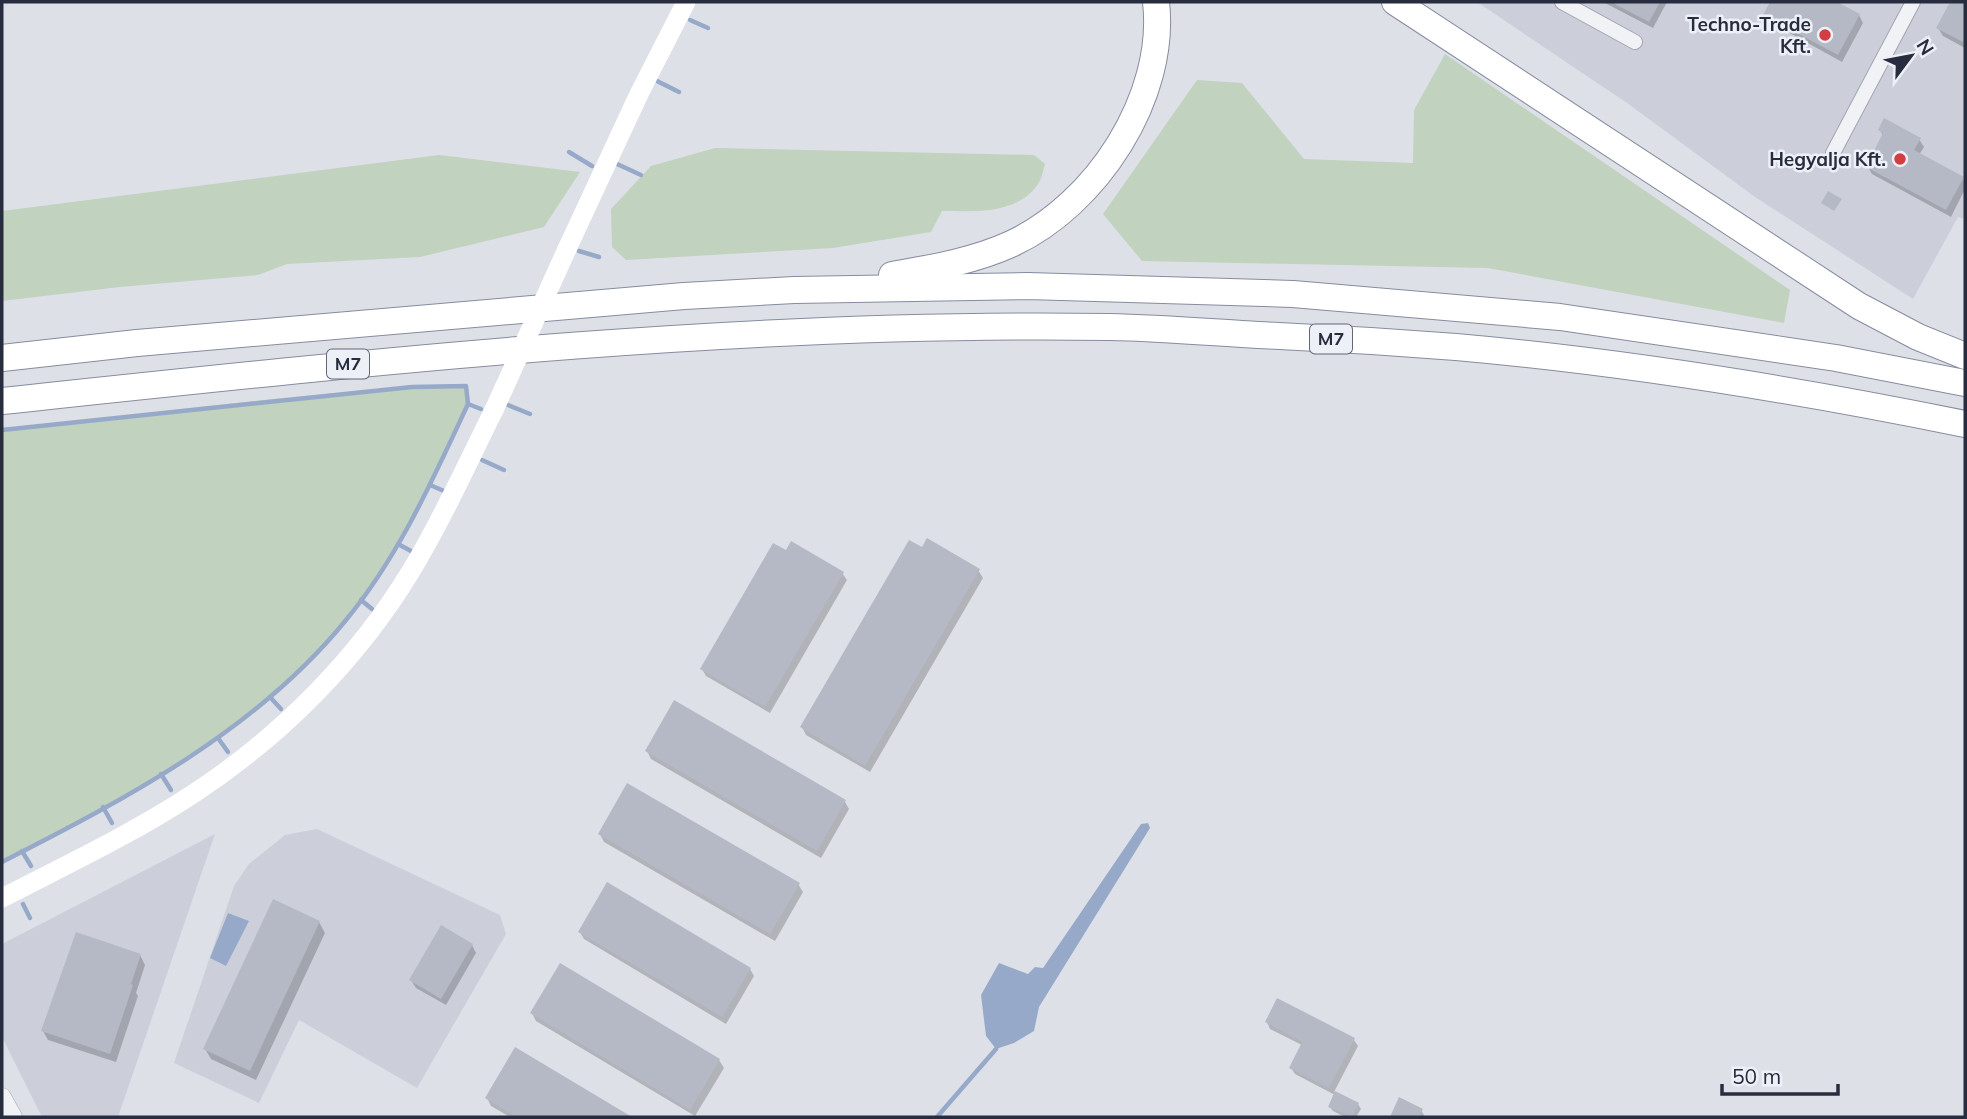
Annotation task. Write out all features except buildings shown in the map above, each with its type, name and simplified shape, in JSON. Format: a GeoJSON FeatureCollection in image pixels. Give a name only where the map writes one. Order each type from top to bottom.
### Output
{"type":"FeatureCollection","features":[{"type":"Feature","properties":{"kind":"highway"},"geometry":{"type":"LineString","coordinates":[[794,290],[929,269],[957,262],[1011,244],[1042,226],[1073,201],[1101,172],[1128,130],[1144,93],[1154,55],[1156,2]]}},
{"type":"Feature","properties":{"kind":"highway"},"geometry":{"type":"LineString","coordinates":[[1395,2],[1859,306],[1918,337],[1965,356]]}},
{"type":"Feature","properties":{"kind":"highway","name":"M7"},"geometry":{"type":"LineString","coordinates":[[2,358],[527,309],[794,290],[1028,286],[1306,295],[1574,319],[1824,356],[1965,383]]}},
{"type":"Feature","properties":{"kind":"highway","name":"M7"},"geometry":{"type":"LineString","coordinates":[[4,401],[293,369],[690,337],[928,328],[1111,327],[1344,339],[1557,358],[1828,398],[1965,424]]}},
{"type":"Feature","properties":{"kind":"main road"},"geometry":{"type":"LineString","coordinates":[[2,898],[120,837],[193,794],[289,718],[325,682],[369,631],[411,572],[444,512],[494,410],[639,94],[685,2]]}},
{"type":"Feature","properties":{"kind":"street"},"geometry":{"type":"LineString","coordinates":[[1562,2],[1635,42]]}},
{"type":"Feature","properties":{"kind":"street"},"geometry":{"type":"LineString","coordinates":[[1833,153],[1913,2]]}},
{"type":"Feature","properties":{"kind":"street"},"geometry":{"type":"LineString","coordinates":[[2,1097],[13,1117]]}},
{"type":"Feature","properties":{"kind":"shaded area"},"geometry":{"type":"Polygon","coordinates":[[[1477,2],[1965,2],[1965,219],[1958,217],[1913,299],[1755,197],[1627,103],[1477,2]]]}},
{"type":"Feature","properties":{"kind":"shaded area"},"geometry":{"type":"Polygon","coordinates":[[[317,829],[500,915],[506,934],[417,1088],[299,1020],[259,1103],[174,1063],[234,886],[249,864],[285,835],[317,829]]]}},
{"type":"Feature","properties":{"kind":"shaded area"},"geometry":{"type":"Polygon","coordinates":[[[215,834],[118,1117],[42,1117],[2,1037],[2,944],[215,834]]]}},
{"type":"Feature","properties":{"kind":"green space"},"geometry":{"type":"Polygon","coordinates":[[[1445,54],[1790,290],[1784,323],[1488,268],[1142,261],[1103,214],[1197,80],[1242,83],[1304,159],[1413,163],[1414,110],[1445,54]]]}},
{"type":"Feature","properties":{"kind":"green space"},"geometry":{"type":"Polygon","coordinates":[[[715,148],[1034,155],[1045,164],[1038,184],[1019,201],[994,209],[942,211],[931,232],[833,248],[626,260],[612,247],[611,209],[651,166],[715,148]]]}},
{"type":"Feature","properties":{"kind":"green space"},"geometry":{"type":"Polygon","coordinates":[[[439,155],[580,172],[544,227],[420,257],[287,264],[258,275],[2,301],[2,211],[439,155]]]}},
{"type":"Feature","properties":{"kind":"green space"},"geometry":{"type":"Polygon","coordinates":[[[466,386],[468,404],[399,543],[365,595],[311,659],[272,695],[187,759],[96,813],[2,862],[2,430],[292,397],[466,386]]]}},
{"type":"Feature","properties":{"kind":"water"},"geometry":{"type":"Polygon","coordinates":[[[1148,823],[1150,828],[1039,1007],[1034,1031],[1014,1043],[996,1049],[986,1036],[981,995],[999,963],[1028,974],[1035,967],[1043,968],[1141,824],[1148,823]]]}},
{"type":"Feature","properties":{"kind":"water"},"geometry":{"type":"Polygon","coordinates":[[[228,913],[249,921],[226,966],[210,958],[228,913]]]}},
{"type":"Feature","properties":{"kind":"waterway"},"geometry":{"type":"LineString","coordinates":[[690,20],[708,28]]}},
{"type":"Feature","properties":{"kind":"waterway"},"geometry":{"type":"LineString","coordinates":[[657,81],[679,92]]}},
{"type":"Feature","properties":{"kind":"waterway"},"geometry":{"type":"LineString","coordinates":[[569,152],[592,166]]}},
{"type":"Feature","properties":{"kind":"waterway"},"geometry":{"type":"LineString","coordinates":[[617,164],[641,175]]}},
{"type":"Feature","properties":{"kind":"waterway"},"geometry":{"type":"LineString","coordinates":[[579,251],[599,257]]}},
{"type":"Feature","properties":{"kind":"waterway"},"geometry":{"type":"LineString","coordinates":[[2,430],[412,387],[466,386],[468,404],[399,543],[365,595],[311,659],[272,695],[187,759],[96,813],[2,862]]}},
{"type":"Feature","properties":{"kind":"waterway"},"geometry":{"type":"LineString","coordinates":[[468,404],[481,409]]}},
{"type":"Feature","properties":{"kind":"waterway"},"geometry":{"type":"LineString","coordinates":[[508,405],[530,414]]}},
{"type":"Feature","properties":{"kind":"waterway"},"geometry":{"type":"LineString","coordinates":[[482,460],[504,470]]}},
{"type":"Feature","properties":{"kind":"waterway"},"geometry":{"type":"LineString","coordinates":[[430,485],[444,491]]}},
{"type":"Feature","properties":{"kind":"waterway"},"geometry":{"type":"LineString","coordinates":[[398,544],[411,551]]}},
{"type":"Feature","properties":{"kind":"waterway"},"geometry":{"type":"LineString","coordinates":[[361,600],[372,609]]}},
{"type":"Feature","properties":{"kind":"waterway"},"geometry":{"type":"LineString","coordinates":[[270,697],[281,709]]}},
{"type":"Feature","properties":{"kind":"waterway"},"geometry":{"type":"LineString","coordinates":[[218,738],[228,752]]}},
{"type":"Feature","properties":{"kind":"waterway"},"geometry":{"type":"LineString","coordinates":[[161,774],[171,790]]}},
{"type":"Feature","properties":{"kind":"waterway"},"geometry":{"type":"LineString","coordinates":[[103,807],[112,823]]}},
{"type":"Feature","properties":{"kind":"waterway"},"geometry":{"type":"LineString","coordinates":[[22,851],[31,866]]}},
{"type":"Feature","properties":{"kind":"waterway"},"geometry":{"type":"LineString","coordinates":[[23,904],[30,918]]}},
{"type":"Feature","properties":{"kind":"waterway"},"geometry":{"type":"LineString","coordinates":[[937,1117],[996,1049]]}},
{"type":"Feature","properties":{"kind":"place","name":"Techno-Trade Kft."},"geometry":{"type":"Point","coordinates":[1825,35]}},
{"type":"Feature","properties":{"kind":"place","name":"Hegyalja Kft."},"geometry":{"type":"Point","coordinates":[1900,159]}}]}
